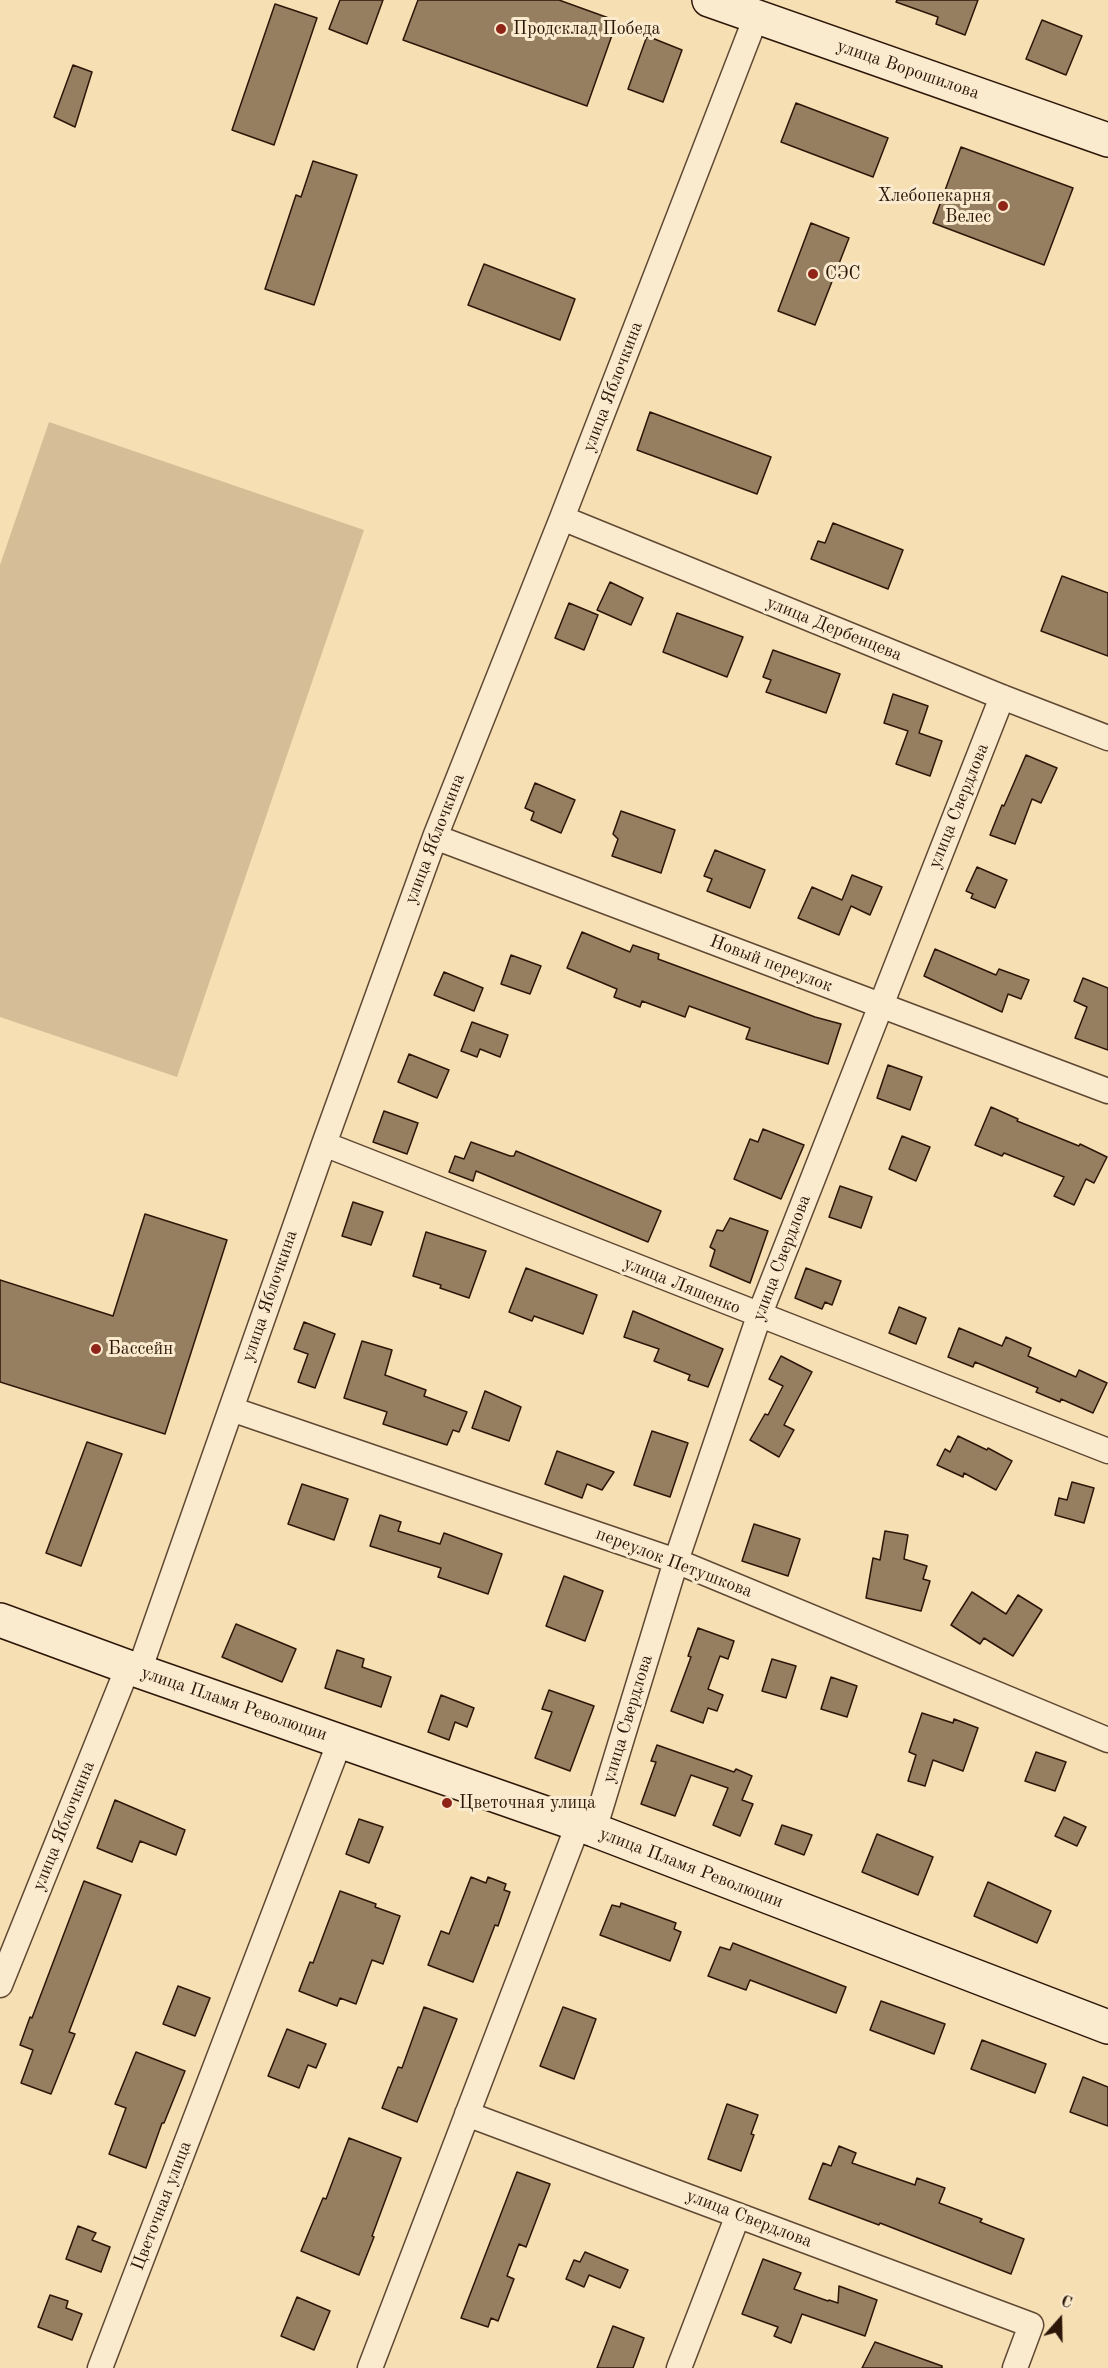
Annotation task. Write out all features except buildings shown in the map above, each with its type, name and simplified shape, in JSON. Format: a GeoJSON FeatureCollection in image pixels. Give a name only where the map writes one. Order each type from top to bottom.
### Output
{"type":"FeatureCollection","features":[{"type":"Feature","properties":{"kind":"street","name":"улица Ворошилова"},"geometry":{"type":"LineString","coordinates":[[709,0],[750,10],[1108,140]]}},
{"type":"Feature","properties":{"kind":"street","name":"улица Яблочкина"},"geometry":{"type":"LineString","coordinates":[[0,1985],[134,1669],[231,1409],[435,837],[562,518],[750,10]]}},
{"type":"Feature","properties":{"kind":"street","name":"улица Дербенцева"},"geometry":{"type":"LineString","coordinates":[[562,518],[1108,738]]}},
{"type":"Feature","properties":{"kind":"street","name":"улица Свердлова"},"geometry":{"type":"LineString","coordinates":[[370,2368],[467,2114],[586,1828],[759,1316],[1002,697]]}},
{"type":"Feature","properties":{"kind":"street","name":"Новый переулок"},"geometry":{"type":"LineString","coordinates":[[435,837],[1108,1091]]}},
{"type":"Feature","properties":{"kind":"street","name":"улица Ляшенко"},"geometry":{"type":"LineString","coordinates":[[324,1144],[1108,1451]]}},
{"type":"Feature","properties":{"kind":"street","name":"переулок Петушкова"},"geometry":{"type":"LineString","coordinates":[[231,1409],[676,1561],[1108,1740]]}},
{"type":"Feature","properties":{"kind":"street","name":"улица Пламя Революции"},"geometry":{"type":"LineString","coordinates":[[0,1620],[586,1828],[1108,2027]]}},
{"type":"Feature","properties":{"kind":"street","name":"Цветочная улица"},"geometry":{"type":"LineString","coordinates":[[99,2368],[340,1742]]}},
{"type":"Feature","properties":{"kind":"street","name":"улица Свердлова"},"geometry":{"type":"LineString","coordinates":[[467,2114],[1031,2325],[1015,2368]]}},
{"type":"Feature","properties":{"kind":"street"},"geometry":{"type":"LineString","coordinates":[[679,2368],[738,2215]]}},
{"type":"Feature","properties":{"kind":"shaded area"},"geometry":{"type":"Polygon","coordinates":[[[49,422],[364,530],[177,1077],[0,1017],[0,565],[49,422]]]}},
{"type":"Feature","properties":{"kind":"place","name":"Продсклад Победа"},"geometry":{"type":"Point","coordinates":[501,29]}},
{"type":"Feature","properties":{"kind":"place","name":"Хлебопекарня Велес"},"geometry":{"type":"Point","coordinates":[1003,206]}},
{"type":"Feature","properties":{"kind":"place","name":"СЭС"},"geometry":{"type":"Point","coordinates":[813,274]}},
{"type":"Feature","properties":{"kind":"place","name":"Бассейн"},"geometry":{"type":"Point","coordinates":[96,1349]}},
{"type":"Feature","properties":{"kind":"place","name":"Цветочная улица"},"geometry":{"type":"Point","coordinates":[447,1803]}}]}
